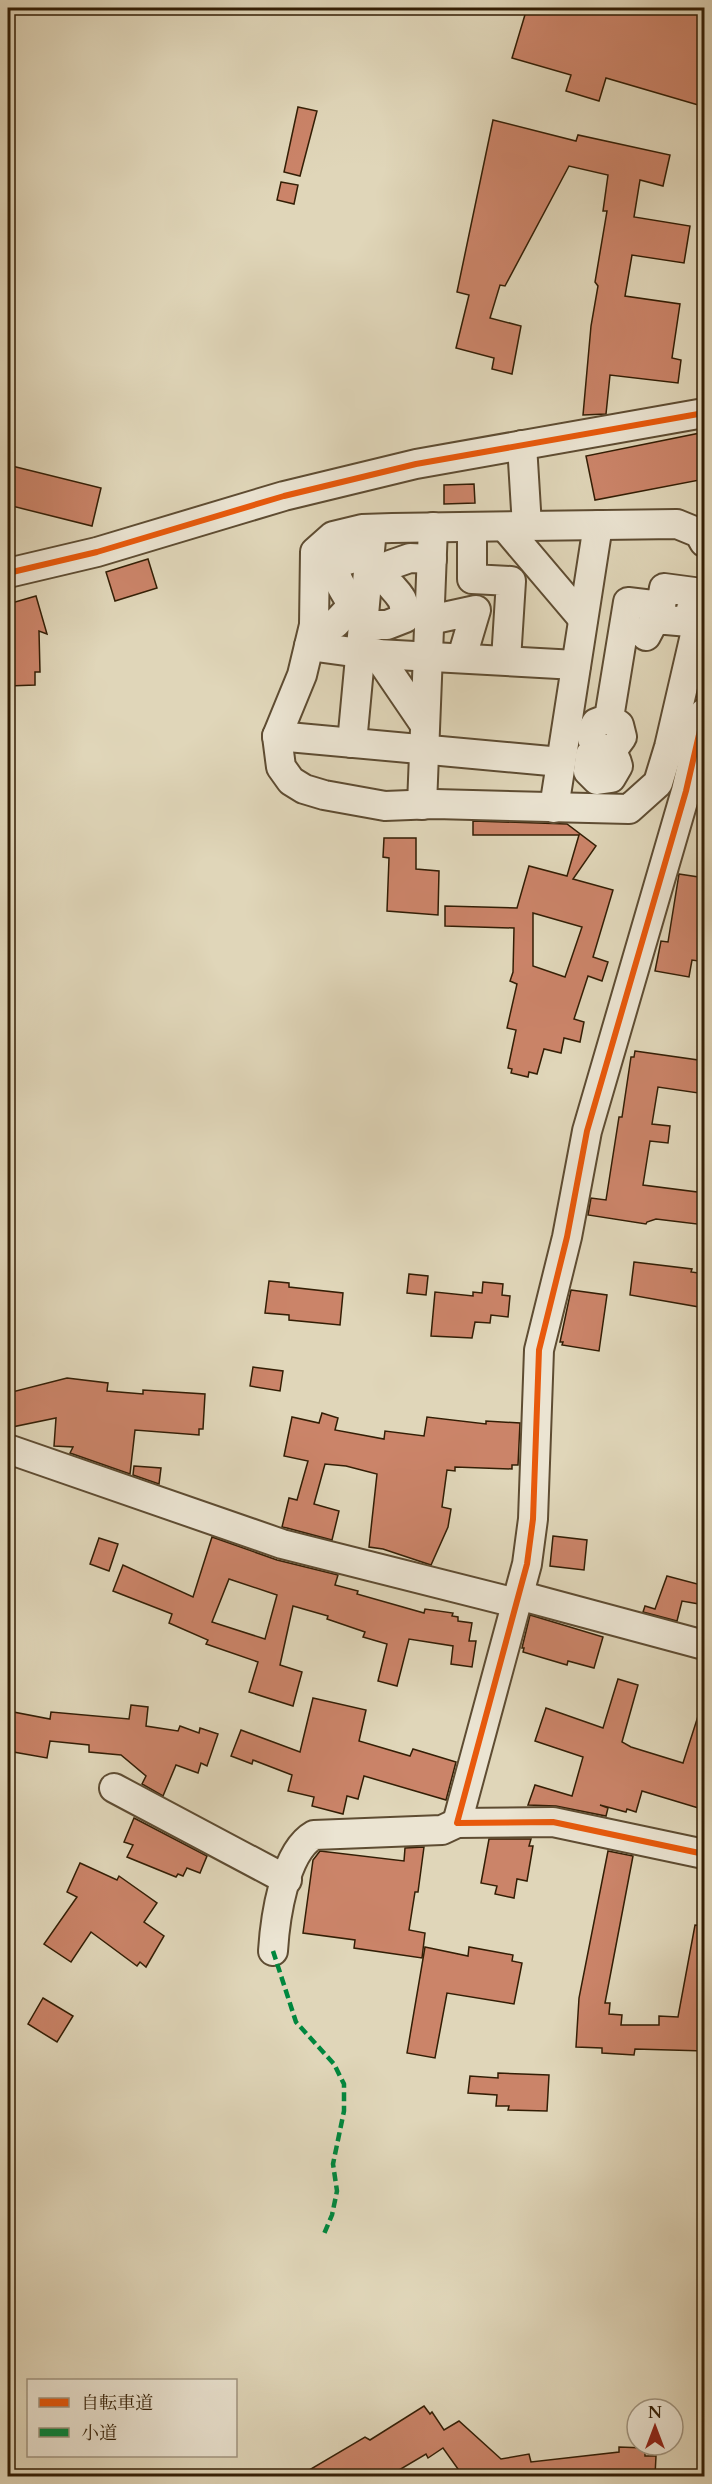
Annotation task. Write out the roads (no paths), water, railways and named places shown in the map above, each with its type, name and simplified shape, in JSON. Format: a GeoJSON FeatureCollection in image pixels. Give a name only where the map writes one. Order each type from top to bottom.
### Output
{"type":"FeatureCollection","features":[{"type":"Feature","properties":{"kind":"street"},"geometry":{"type":"LineString","coordinates":[[8,573],[97,552],[284,496],[416,464],[705,413]]}},
{"type":"Feature","properties":{"kind":"street"},"geometry":{"type":"LineString","coordinates":[[522,445],[516,526],[583,619]]}},
{"type":"Feature","properties":{"kind":"street"},"geometry":{"type":"LineString","coordinates":[[603,749],[594,744],[591,732],[596,723],[609,718],[628,602],[661,606],[664,588],[694,592],[699,606],[669,747],[657,783],[629,809],[385,806],[324,795],[304,789],[291,781],[281,767],[277,736],[302,675],[312,636],[315,552],[333,536],[370,542],[433,527],[677,524],[699,533],[705,542]]}},
{"type":"Feature","properties":{"kind":"street"},"geometry":{"type":"LineString","coordinates":[[554,808],[598,525]]}},
{"type":"Feature","properties":{"kind":"street"},"geometry":{"type":"LineString","coordinates":[[422,805],[433,527]]}},
{"type":"Feature","properties":{"kind":"street"},"geometry":{"type":"LineString","coordinates":[[472,527],[472,579],[511,581],[506,660]]}},
{"type":"Feature","properties":{"kind":"street"},"geometry":{"type":"LineString","coordinates":[[352,743],[368,653],[363,625],[370,542]]}},
{"type":"Feature","properties":{"kind":"street"},"geometry":{"type":"LineString","coordinates":[[363,625],[387,626],[405,618],[401,598],[387,584],[386,572],[390,565],[410,558],[432,560]]}},
{"type":"Feature","properties":{"kind":"street"},"geometry":{"type":"LineString","coordinates":[[646,636],[655,619],[689,622],[699,606]]}},
{"type":"Feature","properties":{"kind":"street"},"geometry":{"type":"LineString","coordinates":[[430,620],[476,610],[462,657]]}},
{"type":"Feature","properties":{"kind":"street"},"geometry":{"type":"LineString","coordinates":[[312,636],[368,653],[576,665]]}},
{"type":"Feature","properties":{"kind":"street"},"geometry":{"type":"LineString","coordinates":[[368,653],[425,737]]}},
{"type":"Feature","properties":{"kind":"street"},"geometry":{"type":"LineString","coordinates":[[457,1823],[527,1564],[533,1519],[539,1350],[567,1237],[587,1131],[673,836],[705,713]]}},
{"type":"Feature","properties":{"kind":"street"},"geometry":{"type":"LineString","coordinates":[[277,736],[352,743],[425,737],[561,762]]}},
{"type":"Feature","properties":{"kind":"street"},"geometry":{"type":"LineString","coordinates":[[8,1449],[282,1544],[705,1645]]}},
{"type":"Feature","properties":{"kind":"street"},"geometry":{"type":"LineString","coordinates":[[114,1788],[286,1880]]}},
{"type":"Feature","properties":{"kind":"street"},"geometry":{"type":"LineString","coordinates":[[273,1951],[275,1924],[286,1880],[302,1842],[314,1835],[442,1830],[457,1823],[553,1822],[705,1854]]}}]}
